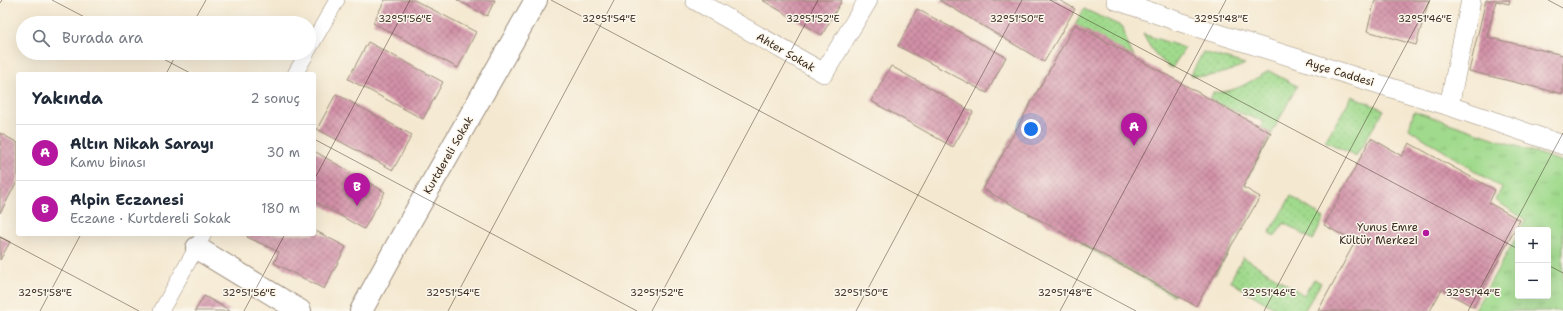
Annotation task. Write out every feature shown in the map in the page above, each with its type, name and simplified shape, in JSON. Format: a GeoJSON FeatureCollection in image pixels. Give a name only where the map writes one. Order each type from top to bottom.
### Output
{"type":"FeatureCollection","features":[{"type":"Feature","properties":{"kind":"street"},"geometry":{"type":"LineString","coordinates":[[316,36],[336,0]]}},
{"type":"Feature","properties":{"kind":"street","name":"Kurtdereli Sokak"},"geometry":{"type":"LineString","coordinates":[[361,311],[536,0]]}},
{"type":"Feature","properties":{"kind":"street","name":"Ahter Sokak"},"geometry":{"type":"LineString","coordinates":[[695,0],[824,73],[868,0]]}},
{"type":"Feature","properties":{"kind":"street","name":"Ayçe Caddesi"},"geometry":{"type":"LineString","coordinates":[[1116,0],[1180,22],[1448,106],[1563,145]]}},
{"type":"Feature","properties":{"kind":"street"},"geometry":{"type":"LineString","coordinates":[[1448,106],[1471,0]]}},
{"type":"Feature","properties":{"kind":"street"},"geometry":{"type":"LineString","coordinates":[[296,72],[303,60]]}},
{"type":"Feature","properties":{"kind":"street"},"geometry":{"type":"LineString","coordinates":[[161,311],[200,241],[300,311]]}},
{"type":"Feature","properties":{"kind":"green space"},"geometry":{"type":"Polygon","coordinates":[[[1084,9],[1123,27],[1129,47],[1139,65],[1210,219],[1264,122],[1210,101],[1213,92],[1235,89],[1269,71],[1297,86],[1243,187],[1260,197],[1215,275],[1193,262],[1174,296],[1081,244],[1095,223],[1053,200],[1040,220],[983,189],[1084,9]]]}},
{"type":"Feature","properties":{"kind":"green space"},"geometry":{"type":"Polygon","coordinates":[[[1143,34],[1185,48],[1172,68],[1155,53],[1143,34]]]}},
{"type":"Feature","properties":{"kind":"green space"},"geometry":{"type":"Polygon","coordinates":[[[1203,52],[1245,64],[1219,74],[1205,76],[1191,75],[1203,52]]]}},
{"type":"Feature","properties":{"kind":"green space"},"geometry":{"type":"Polygon","coordinates":[[[1352,96],[1384,110],[1356,156],[1325,141],[1352,96]]]}},
{"type":"Feature","properties":{"kind":"green space"},"geometry":{"type":"Polygon","coordinates":[[[1414,111],[1563,162],[1563,311],[1474,311],[1515,239],[1515,299],[1551,299],[1551,227],[1522,227],[1526,220],[1495,200],[1502,188],[1409,129],[1414,111]]]}},
{"type":"Feature","properties":{"kind":"green space"},"geometry":{"type":"Polygon","coordinates":[[[1291,196],[1324,218],[1313,240],[1284,223],[1275,236],[1269,233],[1291,196]]]}},
{"type":"Feature","properties":{"kind":"green space"},"geometry":{"type":"Polygon","coordinates":[[[1243,257],[1304,295],[1314,279],[1321,283],[1304,311],[1279,311],[1230,281],[1243,257]]]}},
{"type":"Feature","properties":{"kind":"building"},"geometry":{"type":"Polygon","coordinates":[[[385,0],[414,0],[476,32],[458,68],[373,23],[385,0]]]}},
{"type":"Feature","properties":{"kind":"building"},"geometry":{"type":"Polygon","coordinates":[[[457,0],[495,0],[487,16],[457,0]]]}},
{"type":"Feature","properties":{"kind":"building"},"geometry":{"type":"Polygon","coordinates":[[[762,0],[842,0],[822,35],[762,0]]]}},
{"type":"Feature","properties":{"kind":"building"},"geometry":{"type":"Polygon","coordinates":[[[939,0],[1059,0],[1075,9],[1044,62],[939,0]]]}},
{"type":"Feature","properties":{"kind":"building"},"geometry":{"type":"Polygon","coordinates":[[[1375,0],[1429,0],[1416,45],[1367,31],[1375,0]]]}},
{"type":"Feature","properties":{"kind":"building"},"geometry":{"type":"Polygon","coordinates":[[[1486,0],[1510,0],[1509,4],[1496,1],[1487,37],[1563,55],[1563,94],[1469,71],[1486,0]]]}},
{"type":"Feature","properties":{"kind":"building"},"geometry":{"type":"Polygon","coordinates":[[[917,9],[1006,57],[987,93],[898,46],[917,9]]]}},
{"type":"Feature","properties":{"kind":"building"},"geometry":{"type":"Polygon","coordinates":[[[1075,24],[1271,133],[1243,187],[1260,197],[1196,306],[983,189],[1075,24]]]}},
{"type":"Feature","properties":{"kind":"building"},"geometry":{"type":"Polygon","coordinates":[[[368,42],[443,82],[423,119],[348,79],[368,42]]]}},
{"type":"Feature","properties":{"kind":"building"},"geometry":{"type":"Polygon","coordinates":[[[891,66],[973,112],[953,147],[871,101],[891,66]]]}},
{"type":"Feature","properties":{"kind":"building"},"geometry":{"type":"Polygon","coordinates":[[[336,94],[412,135],[393,170],[317,129],[336,94]]]}},
{"type":"Feature","properties":{"kind":"building"},"geometry":{"type":"Polygon","coordinates":[[[0,133],[16,142],[16,184],[0,213],[0,133]]]}},
{"type":"Feature","properties":{"kind":"building","name":"Yunus Emre Kültür Merkezi"},"geometry":{"type":"Polygon","coordinates":[[[1371,138],[1402,156],[1409,143],[1495,190],[1489,203],[1520,220],[1473,307],[1442,289],[1430,311],[1318,311],[1355,242],[1324,225],[1371,138]]]}},
{"type":"Feature","properties":{"kind":"building"},"geometry":{"type":"Polygon","coordinates":[[[316,152],[385,192],[364,229],[316,202],[316,152]]]}},
{"type":"Feature","properties":{"kind":"building"},"geometry":{"type":"Polygon","coordinates":[[[316,231],[346,247],[324,289],[274,263],[279,252],[247,237],[316,236],[316,231]]]}},
{"type":"Feature","properties":{"kind":"building"},"geometry":{"type":"Polygon","coordinates":[[[0,237],[10,242],[0,260],[0,237]]]}},
{"type":"Feature","properties":{"kind":"building"},"geometry":{"type":"Polygon","coordinates":[[[204,296],[231,311],[195,311],[204,296]]]}},
{"type":"Feature","properties":{"kind":"place","name":"Altın Nikah Sarayı"},"geometry":{"type":"Point","coordinates":[1134,146]}},
{"type":"Feature","properties":{"kind":"place","name":"Alpin Eczanesi"},"geometry":{"type":"Point","coordinates":[357,206]}},
{"type":"Feature","properties":{"kind":"place","name":"Yunus Emre Kültür Merkezi"},"geometry":{"type":"Point","coordinates":[1426,233]}}]}
